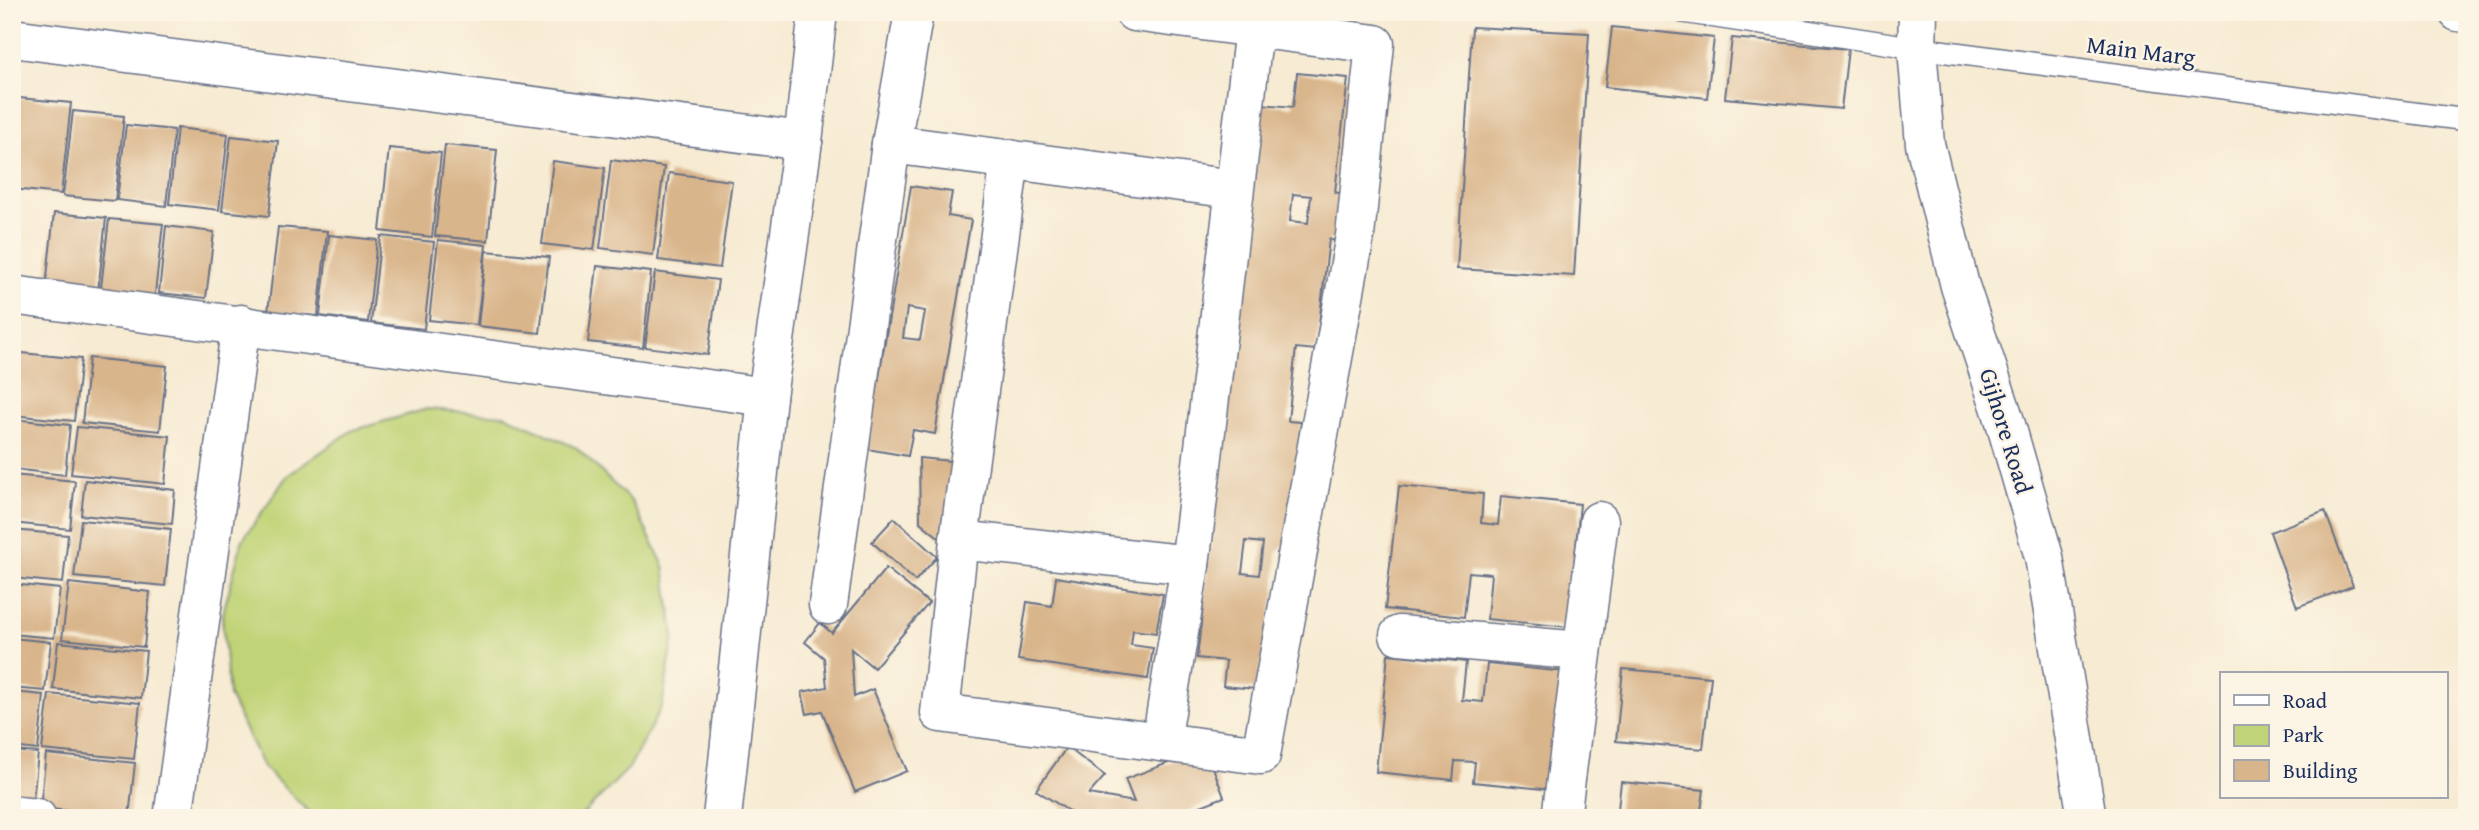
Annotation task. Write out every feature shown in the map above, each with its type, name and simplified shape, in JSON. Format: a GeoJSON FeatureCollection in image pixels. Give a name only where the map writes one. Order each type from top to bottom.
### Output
{"type":"FeatureCollection","features":[{"type":"Feature","properties":{"kind":"street"},"geometry":{"type":"LineString","coordinates":[[722,818],[767,397],[818,12]]}},
{"type":"Feature","properties":{"kind":"street"},"geometry":{"type":"LineString","coordinates":[[828,606],[891,144],[914,12]]}},
{"type":"Feature","properties":{"kind":"street"},"geometry":{"type":"LineString","coordinates":[[1010,159],[959,540],[940,713],[1261,755],[1355,236],[1375,44],[1255,21],[1134,12]]}},
{"type":"Feature","properties":{"kind":"street"},"geometry":{"type":"LineString","coordinates":[[2458,12],[2467,13]]}},
{"type":"Feature","properties":{"kind":"street"},"geometry":{"type":"LineString","coordinates":[[1161,742],[1190,565],[1255,21]]}},
{"type":"Feature","properties":{"kind":"street","name":"Gijhore Road"},"geometry":{"type":"LineString","coordinates":[[1918,30],[1925,145],[1960,286],[2004,418],[2044,557],[2087,818]]}},
{"type":"Feature","properties":{"kind":"street"},"geometry":{"type":"LineString","coordinates":[[12,38],[803,141]]}},
{"type":"Feature","properties":{"kind":"street"},"geometry":{"type":"LineString","coordinates":[[891,144],[1234,188]]}},
{"type":"Feature","properties":{"kind":"street"},"geometry":{"type":"LineString","coordinates":[[12,295],[767,397]]}},
{"type":"Feature","properties":{"kind":"street"},"geometry":{"type":"LineString","coordinates":[[173,818],[241,324]]}},
{"type":"Feature","properties":{"kind":"street"},"geometry":{"type":"LineString","coordinates":[[1561,818],[1599,521]]}},
{"type":"Feature","properties":{"kind":"street"},"geometry":{"type":"LineString","coordinates":[[959,540],[1190,565]]}},
{"type":"Feature","properties":{"kind":"street"},"geometry":{"type":"LineString","coordinates":[[1399,635],[1582,651]]}},
{"type":"Feature","properties":{"kind":"street"},"geometry":{"type":"LineString","coordinates":[[12,815],[37,818]]}},
{"type":"Feature","properties":{"kind":"lane","name":"Main Marg"},"geometry":{"type":"LineString","coordinates":[[1683,12],[1918,30],[2467,120]]}},
{"type":"Feature","properties":{"kind":"green space"},"geometry":{"type":"Polygon","coordinates":[[[427,409],[505,415],[577,448],[632,502],[664,566],[674,636],[662,706],[629,768],[579,818],[315,818],[263,767],[229,696],[222,617],[242,541],[287,476],[351,431],[427,409]]]}},
{"type":"Feature","properties":{"kind":"building"},"geometry":{"type":"Polygon","coordinates":[[[1472,27],[1589,33],[1574,276],[1457,269],[1472,27]]]}},
{"type":"Feature","properties":{"kind":"building"},"geometry":{"type":"Polygon","coordinates":[[[1612,27],[1714,38],[1707,98],[1605,87],[1612,27]]]}},
{"type":"Feature","properties":{"kind":"building"},"geometry":{"type":"Polygon","coordinates":[[[1732,38],[1848,49],[1841,109],[1725,98],[1732,38]]]}},
{"type":"Feature","properties":{"kind":"building"},"geometry":{"type":"Polygon","coordinates":[[[1297,73],[1348,78],[1335,192],[1349,196],[1346,245],[1329,239],[1316,350],[1296,348],[1288,421],[1301,422],[1288,539],[1277,553],[1275,593],[1256,689],[1223,686],[1226,661],[1197,658],[1261,104],[1293,107],[1297,73]],[[1293,194],[1290,221],[1308,223],[1311,196],[1293,194]],[[1246,541],[1242,573],[1259,575],[1263,543],[1246,541]]]}},
{"type":"Feature","properties":{"kind":"building"},"geometry":{"type":"Polygon","coordinates":[[[12,97],[17,97],[14,123],[12,123],[12,97]]]}},
{"type":"Feature","properties":{"kind":"building"},"geometry":{"type":"Polygon","coordinates":[[[19,98],[71,103],[61,194],[12,189],[19,98]]]}},
{"type":"Feature","properties":{"kind":"building"},"geometry":{"type":"Polygon","coordinates":[[[73,111],[124,116],[115,201],[63,196],[73,111]]]}},
{"type":"Feature","properties":{"kind":"building"},"geometry":{"type":"Polygon","coordinates":[[[126,125],[174,130],[166,206],[117,200],[126,125]]]}},
{"type":"Feature","properties":{"kind":"building"},"geometry":{"type":"Polygon","coordinates":[[[177,128],[228,134],[219,210],[169,204],[177,128]]]}},
{"type":"Feature","properties":{"kind":"building"},"geometry":{"type":"Polygon","coordinates":[[[231,136],[278,141],[269,216],[222,211],[231,136]]]}},
{"type":"Feature","properties":{"kind":"building"},"geometry":{"type":"Polygon","coordinates":[[[445,145],[497,150],[488,241],[435,236],[445,145]]]}},
{"type":"Feature","properties":{"kind":"building"},"geometry":{"type":"Polygon","coordinates":[[[389,148],[441,153],[432,237],[380,231],[389,148]]]}},
{"type":"Feature","properties":{"kind":"building"},"geometry":{"type":"Polygon","coordinates":[[[611,160],[664,167],[653,255],[600,248],[611,160]]]}},
{"type":"Feature","properties":{"kind":"building"},"geometry":{"type":"Polygon","coordinates":[[[553,161],[605,168],[594,250],[542,244],[553,161]]]}},
{"type":"Feature","properties":{"kind":"building"},"geometry":{"type":"Polygon","coordinates":[[[669,173],[732,181],[720,268],[658,260],[669,173]]]}},
{"type":"Feature","properties":{"kind":"building"},"geometry":{"type":"Polygon","coordinates":[[[911,186],[952,192],[948,216],[971,220],[935,434],[913,430],[908,456],[867,449],[911,186]],[[907,308],[903,338],[920,340],[925,311],[907,308]]]}},
{"type":"Feature","properties":{"kind":"building"},"geometry":{"type":"Polygon","coordinates":[[[54,213],[106,218],[98,292],[46,286],[54,213]]]}},
{"type":"Feature","properties":{"kind":"building"},"geometry":{"type":"Polygon","coordinates":[[[109,219],[163,224],[154,302],[100,296],[109,219]]]}},
{"type":"Feature","properties":{"kind":"building"},"geometry":{"type":"Polygon","coordinates":[[[166,226],[214,232],[206,298],[159,293],[166,226]]]}},
{"type":"Feature","properties":{"kind":"building"},"geometry":{"type":"Polygon","coordinates":[[[278,227],[327,231],[318,316],[268,312],[278,227]]]}},
{"type":"Feature","properties":{"kind":"building"},"geometry":{"type":"Polygon","coordinates":[[[329,235],[377,240],[368,322],[320,316],[329,235]]]}},
{"type":"Feature","properties":{"kind":"building"},"geometry":{"type":"Polygon","coordinates":[[[381,236],[434,242],[424,329],[371,323],[381,236]]]}},
{"type":"Feature","properties":{"kind":"building"},"geometry":{"type":"Polygon","coordinates":[[[438,240],[486,245],[477,325],[429,320],[438,240]]]}},
{"type":"Feature","properties":{"kind":"building"},"geometry":{"type":"Polygon","coordinates":[[[486,251],[549,257],[540,333],[478,326],[486,251]]]}},
{"type":"Feature","properties":{"kind":"building"},"geometry":{"type":"Polygon","coordinates":[[[597,266],[651,272],[643,348],[588,342],[597,266]]]}},
{"type":"Feature","properties":{"kind":"building"},"geometry":{"type":"Polygon","coordinates":[[[655,272],[718,280],[708,355],[645,347],[655,272]]]}},
{"type":"Feature","properties":{"kind":"building"},"geometry":{"type":"Polygon","coordinates":[[[12,352],[81,359],[74,421],[12,415],[12,352]]]}},
{"type":"Feature","properties":{"kind":"building"},"geometry":{"type":"Polygon","coordinates":[[[89,358],[167,366],[160,431],[82,423],[89,358]]]}},
{"type":"Feature","properties":{"kind":"building"},"geometry":{"type":"Polygon","coordinates":[[[12,419],[70,425],[65,475],[12,469],[12,419]]]}},
{"type":"Feature","properties":{"kind":"building"},"geometry":{"type":"Polygon","coordinates":[[[77,427],[170,436],[165,484],[71,474],[77,427]]]}},
{"type":"Feature","properties":{"kind":"building"},"geometry":{"type":"Polygon","coordinates":[[[919,458],[961,462],[942,540],[920,522],[919,458]]]}},
{"type":"Feature","properties":{"kind":"building"},"geometry":{"type":"Polygon","coordinates":[[[12,475],[75,481],[70,529],[12,523],[12,475]]]}},
{"type":"Feature","properties":{"kind":"building"},"geometry":{"type":"Polygon","coordinates":[[[85,480],[175,490],[172,524],[81,515],[85,480]]]}},
{"type":"Feature","properties":{"kind":"building"},"geometry":{"type":"Polygon","coordinates":[[[1399,486],[1483,494],[1481,523],[1498,525],[1501,496],[1580,504],[1568,627],[1487,619],[1491,574],[1469,572],[1464,617],[1385,609],[1399,486]]]}},
{"type":"Feature","properties":{"kind":"building"},"geometry":{"type":"Polygon","coordinates":[[[2325,511],[2353,586],[2297,607],[2270,532],[2325,511]]]}},
{"type":"Feature","properties":{"kind":"building"},"geometry":{"type":"Polygon","coordinates":[[[894,518],[937,557],[915,581],[872,542],[894,518]]]}},
{"type":"Feature","properties":{"kind":"building"},"geometry":{"type":"Polygon","coordinates":[[[81,520],[171,529],[165,586],[74,577],[81,520]]]}},
{"type":"Feature","properties":{"kind":"building"},"geometry":{"type":"Polygon","coordinates":[[[12,530],[68,535],[63,583],[12,578],[12,530]]]}},
{"type":"Feature","properties":{"kind":"building"},"geometry":{"type":"Polygon","coordinates":[[[886,568],[929,603],[874,668],[851,649],[854,697],[873,689],[907,771],[855,792],[822,711],[807,714],[802,692],[827,687],[824,658],[805,642],[820,623],[832,633],[886,568]]]}},
{"type":"Feature","properties":{"kind":"building"},"geometry":{"type":"Polygon","coordinates":[[[1056,577],[1163,594],[1156,633],[1133,630],[1131,645],[1153,648],[1148,679],[1018,660],[1027,602],[1052,606],[1056,577]]]}},
{"type":"Feature","properties":{"kind":"building"},"geometry":{"type":"Polygon","coordinates":[[[69,583],[150,592],[144,647],[62,639],[69,583]]]}},
{"type":"Feature","properties":{"kind":"building"},"geometry":{"type":"Polygon","coordinates":[[[12,584],[60,589],[54,638],[12,634],[12,584]]]}},
{"type":"Feature","properties":{"kind":"building"},"geometry":{"type":"Polygon","coordinates":[[[12,638],[51,642],[45,691],[12,688],[12,638]]]}},
{"type":"Feature","properties":{"kind":"building"},"geometry":{"type":"Polygon","coordinates":[[[58,642],[146,651],[141,698],[53,689],[58,642]]]}},
{"type":"Feature","properties":{"kind":"building"},"geometry":{"type":"Polygon","coordinates":[[[1388,654],[1466,662],[1462,700],[1483,702],[1487,664],[1566,672],[1553,790],[1473,782],[1475,762],[1455,761],[1453,780],[1376,772],[1388,654]]]}},
{"type":"Feature","properties":{"kind":"building"},"geometry":{"type":"Polygon","coordinates":[[[1623,669],[1711,677],[1703,749],[1616,741],[1623,669]]]}},
{"type":"Feature","properties":{"kind":"building"},"geometry":{"type":"Polygon","coordinates":[[[12,692],[44,695],[38,750],[12,747],[12,692]]]}},
{"type":"Feature","properties":{"kind":"building"},"geometry":{"type":"Polygon","coordinates":[[[49,694],[140,703],[134,759],[42,750],[49,694]]]}},
{"type":"Feature","properties":{"kind":"building"},"geometry":{"type":"Polygon","coordinates":[[[1067,747],[1105,776],[1089,794],[1134,802],[1125,779],[1206,749],[1224,797],[1170,818],[1069,818],[1070,812],[1036,790],[1067,747]]]}},
{"type":"Feature","properties":{"kind":"building"},"geometry":{"type":"Polygon","coordinates":[[[12,751],[38,753],[33,802],[12,800],[12,751]]]}},
{"type":"Feature","properties":{"kind":"building"},"geometry":{"type":"Polygon","coordinates":[[[46,754],[135,763],[129,817],[40,808],[46,754]]]}},
{"type":"Feature","properties":{"kind":"building"},"geometry":{"type":"Polygon","coordinates":[[[1621,782],[1704,790],[1700,818],[1617,818],[1621,782]]]}}]}
